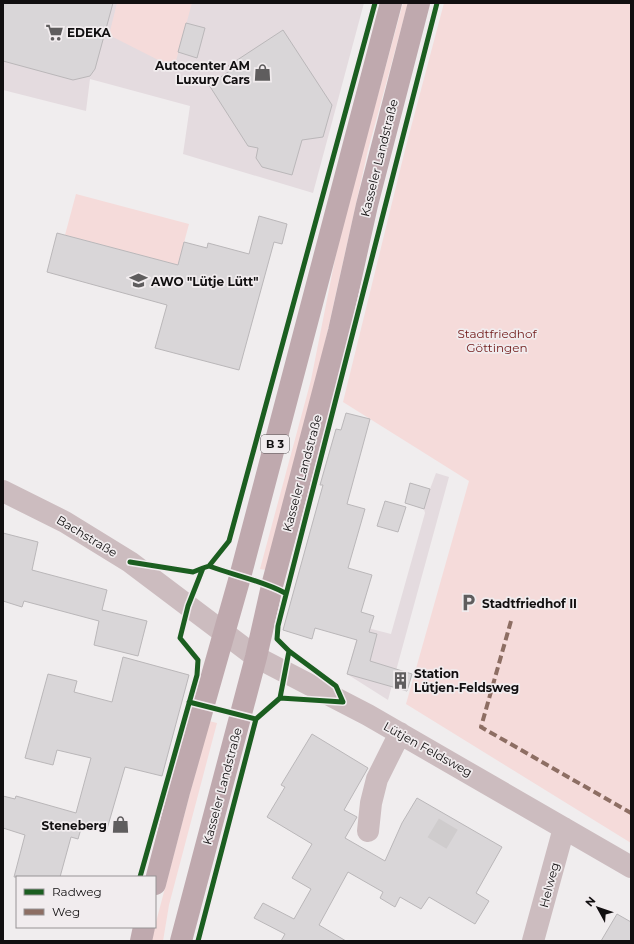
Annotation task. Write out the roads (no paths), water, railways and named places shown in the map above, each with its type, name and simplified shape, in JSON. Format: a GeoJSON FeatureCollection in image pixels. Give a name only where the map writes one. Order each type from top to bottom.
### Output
{"type":"FeatureCollection","features":[{"type":"Feature","properties":{"kind":"main road","name":"B 3"},"geometry":{"type":"LineString","coordinates":[[156,880],[223,634],[240,578],[391,3]]}},
{"type":"Feature","properties":{"kind":"main road","name":"Kasseler Landstraße"},"geometry":{"type":"LineString","coordinates":[[181,941],[256,657],[272,586],[339,331],[367,204],[396,85],[419,3]]}},
{"type":"Feature","properties":{"kind":"main road"},"geometry":{"type":"LineString","coordinates":[[141,941],[144,928]]}},
{"type":"Feature","properties":{"kind":"street","name":"Bachstraße"},"geometry":{"type":"LineString","coordinates":[[3,490],[65,522],[130,562],[223,634]]}},
{"type":"Feature","properties":{"kind":"street","name":"Lütjen Feldsweg"},"geometry":{"type":"LineString","coordinates":[[223,634],[256,657],[400,733],[631,867]]}},
{"type":"Feature","properties":{"kind":"street"},"geometry":{"type":"LineString","coordinates":[[368,831],[371,803],[377,779],[400,733]]}},
{"type":"Feature","properties":{"kind":"street","name":"Helweg"},"geometry":{"type":"LineString","coordinates":[[533,941],[564,828]]}},
{"type":"Feature","properties":{"kind":"tunnel"},"geometry":{"type":"LineString","coordinates":[[437,843],[452,818]]}},
{"type":"Feature","properties":{"kind":"place","name":"EDEKA"},"geometry":{"type":"Point","coordinates":[54,32]}},
{"type":"Feature","properties":{"kind":"place","name":"Autocenter AM Luxury Cars"},"geometry":{"type":"Point","coordinates":[263,72]}},
{"type":"Feature","properties":{"kind":"place","name":"AWO \"Lütje Lütt\""},"geometry":{"type":"Point","coordinates":[138,281]}},
{"type":"Feature","properties":{"kind":"place","name":"Stadtfriedhof II"},"geometry":{"type":"Point","coordinates":[469,603]}},
{"type":"Feature","properties":{"kind":"place","name":"Station Lütjen-Feldsweg"},"geometry":{"type":"Point","coordinates":[401,680]}},
{"type":"Feature","properties":{"kind":"place","name":"Steneberg"},"geometry":{"type":"Point","coordinates":[120,825]}},
{"type":"Feature","properties":{"kind":"park label","name":"Stadtfriedhof Göttingen"},"geometry":{"type":"Point","coordinates":[497,340]}}]}
